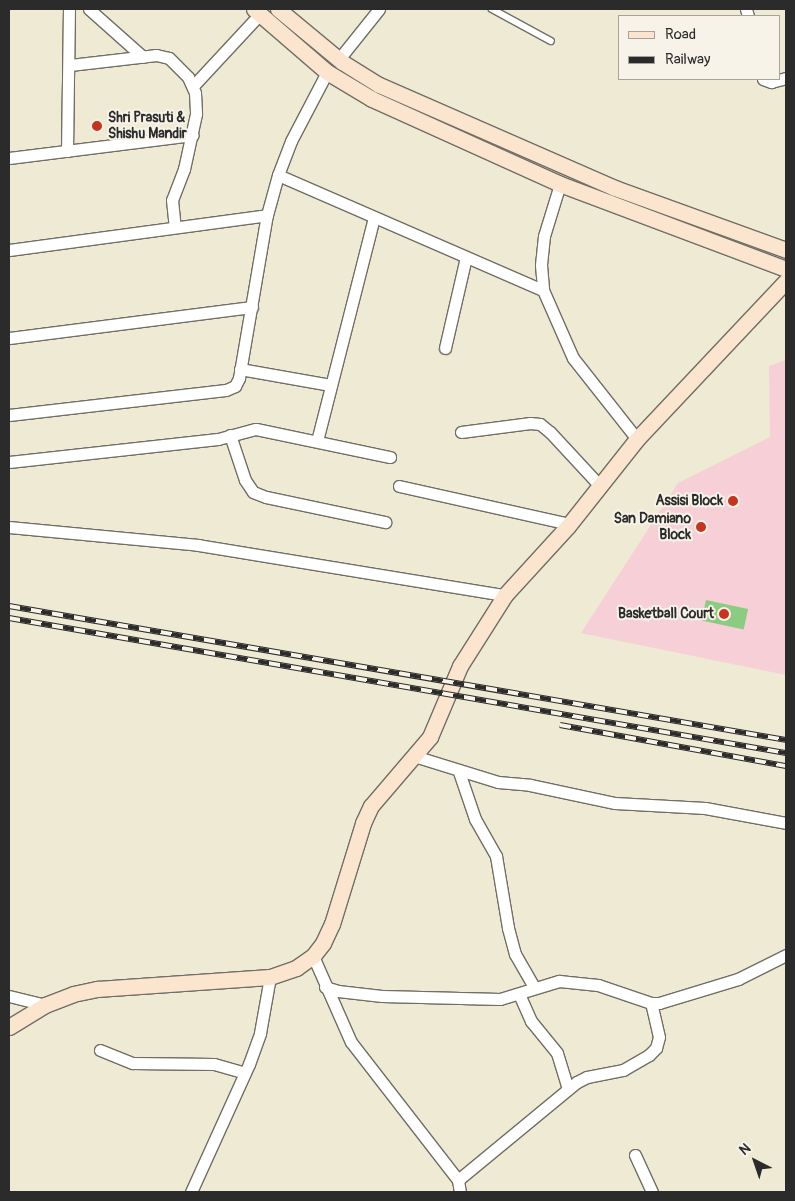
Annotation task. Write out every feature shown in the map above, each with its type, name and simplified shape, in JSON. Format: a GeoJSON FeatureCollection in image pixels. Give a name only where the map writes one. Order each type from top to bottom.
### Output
{"type":"FeatureCollection","features":[{"type":"Feature","properties":{"kind":"street"},"geometry":{"type":"LineString","coordinates":[[67,151],[70,65],[69,9]]}},
{"type":"Feature","properties":{"kind":"street"},"geometry":{"type":"LineString","coordinates":[[89,9],[143,57]]}},
{"type":"Feature","properties":{"kind":"street"},"geometry":{"type":"LineString","coordinates":[[278,9],[339,59],[379,85],[615,188],[786,250]]}},
{"type":"Feature","properties":{"kind":"street"},"geometry":{"type":"LineString","coordinates":[[339,59],[379,9]]}},
{"type":"Feature","properties":{"kind":"street"},"geometry":{"type":"LineString","coordinates":[[193,86],[257,11],[327,72],[372,99],[560,184],[638,215],[786,269]]}},
{"type":"Feature","properties":{"kind":"street"},"geometry":{"type":"LineString","coordinates":[[70,65],[156,55],[169,58],[182,69],[193,86],[196,108],[193,135],[172,200],[175,227]]}},
{"type":"Feature","properties":{"kind":"street"},"geometry":{"type":"LineString","coordinates":[[9,415],[226,390],[238,382],[267,215],[278,175],[291,141],[327,72]]}},
{"type":"Feature","properties":{"kind":"street"},"geometry":{"type":"LineString","coordinates":[[765,80],[770,82],[778,80]]}},
{"type":"Feature","properties":{"kind":"street"},"geometry":{"type":"LineString","coordinates":[[9,158],[193,135]]}},
{"type":"Feature","properties":{"kind":"street"},"geometry":{"type":"LineString","coordinates":[[278,175],[544,290]]}},
{"type":"Feature","properties":{"kind":"street"},"geometry":{"type":"LineString","coordinates":[[560,184],[552,207],[542,250],[541,278],[544,290],[574,358],[637,439]]}},
{"type":"Feature","properties":{"kind":"street"},"geometry":{"type":"LineString","coordinates":[[9,250],[267,215]]}},
{"type":"Feature","properties":{"kind":"street"},"geometry":{"type":"LineString","coordinates":[[316,441],[374,217]]}},
{"type":"Feature","properties":{"kind":"street"},"geometry":{"type":"LineString","coordinates":[[446,348],[466,257]]}},
{"type":"Feature","properties":{"kind":"street"},"geometry":{"type":"LineString","coordinates":[[9,1027],[45,1005],[73,994],[97,989],[270,977],[296,968],[313,956],[323,943],[332,924],[363,823],[371,806],[430,737],[460,666],[505,596],[569,524],[637,439],[786,281]]}},
{"type":"Feature","properties":{"kind":"street"},"geometry":{"type":"LineString","coordinates":[[9,338],[252,307]]}},
{"type":"Feature","properties":{"kind":"street"},"geometry":{"type":"LineString","coordinates":[[240,369],[331,385]]}},
{"type":"Feature","properties":{"kind":"street"},"geometry":{"type":"LineString","coordinates":[[461,432],[530,422],[540,424],[550,432],[600,486]]}},
{"type":"Feature","properties":{"kind":"street"},"geometry":{"type":"LineString","coordinates":[[9,462],[218,439],[247,430],[266,430],[390,457]]}},
{"type":"Feature","properties":{"kind":"street"},"geometry":{"type":"LineString","coordinates":[[230,435],[245,480],[253,492],[385,522]]}},
{"type":"Feature","properties":{"kind":"street"},"geometry":{"type":"LineString","coordinates":[[399,486],[569,524]]}},
{"type":"Feature","properties":{"kind":"street"},"geometry":{"type":"LineString","coordinates":[[9,527],[198,545],[505,596]]}},
{"type":"Feature","properties":{"kind":"street"},"geometry":{"type":"LineString","coordinates":[[414,756],[459,772],[498,782],[530,785],[615,803],[705,808],[786,823]]}},
{"type":"Feature","properties":{"kind":"street"},"geometry":{"type":"LineString","coordinates":[[459,772],[475,819],[496,856],[508,928],[515,954],[534,987]]}},
{"type":"Feature","properties":{"kind":"street"},"geometry":{"type":"LineString","coordinates":[[325,987],[338,991],[382,996],[500,999],[559,980],[598,985],[651,1003],[670,1002],[738,978],[786,955]]}},
{"type":"Feature","properties":{"kind":"street"},"geometry":{"type":"LineString","coordinates":[[313,956],[325,987],[351,1042],[458,1180],[460,1192]]}},
{"type":"Feature","properties":{"kind":"street"},"geometry":{"type":"LineString","coordinates":[[190,1192],[245,1073],[260,1033],[270,977]]}},
{"type":"Feature","properties":{"kind":"street"},"geometry":{"type":"LineString","coordinates":[[519,994],[531,1021],[557,1053],[568,1088]]}},
{"type":"Feature","properties":{"kind":"street"},"geometry":{"type":"LineString","coordinates":[[9,996],[45,1005]]}},
{"type":"Feature","properties":{"kind":"street"},"geometry":{"type":"LineString","coordinates":[[458,1180],[568,1088],[587,1077],[623,1070],[649,1055],[656,1048],[659,1037],[651,1003]]}},
{"type":"Feature","properties":{"kind":"street"},"geometry":{"type":"LineString","coordinates":[[100,1050],[133,1063],[214,1064],[245,1073]]}},
{"type":"Feature","properties":{"kind":"street"},"geometry":{"type":"LineString","coordinates":[[635,1155],[652,1192]]}},
{"type":"Feature","properties":{"kind":"lane"},"geometry":{"type":"LineString","coordinates":[[492,9],[551,41]]}},
{"type":"Feature","properties":{"kind":"shaded area"},"geometry":{"type":"Polygon","coordinates":[[[786,360],[786,675],[581,633],[678,483],[770,437],[769,366],[786,360]]]}},
{"type":"Feature","properties":{"kind":"green space","name":"Basketball Court"},"geometry":{"type":"Polygon","coordinates":[[[706,600],[748,609],[744,629],[702,621],[706,600]]]}},
{"type":"Feature","properties":{"kind":"railway"},"geometry":{"type":"LineString","coordinates":[[9,606],[786,740]]}},
{"type":"Feature","properties":{"kind":"railway"},"geometry":{"type":"LineString","coordinates":[[9,618],[786,753]]}},
{"type":"Feature","properties":{"kind":"railway"},"geometry":{"type":"LineString","coordinates":[[560,725],[786,766]]}},
{"type":"Feature","properties":{"kind":"place","name":"Shri Prasuti & Shishu Mandir"},"geometry":{"type":"Point","coordinates":[97,126]}},
{"type":"Feature","properties":{"kind":"place","name":"Assisi Block"},"geometry":{"type":"Point","coordinates":[733,501]}},
{"type":"Feature","properties":{"kind":"place","name":"San Damiano Block"},"geometry":{"type":"Point","coordinates":[701,527]}},
{"type":"Feature","properties":{"kind":"place","name":"Basketball Court"},"geometry":{"type":"Point","coordinates":[724,614]}}]}
